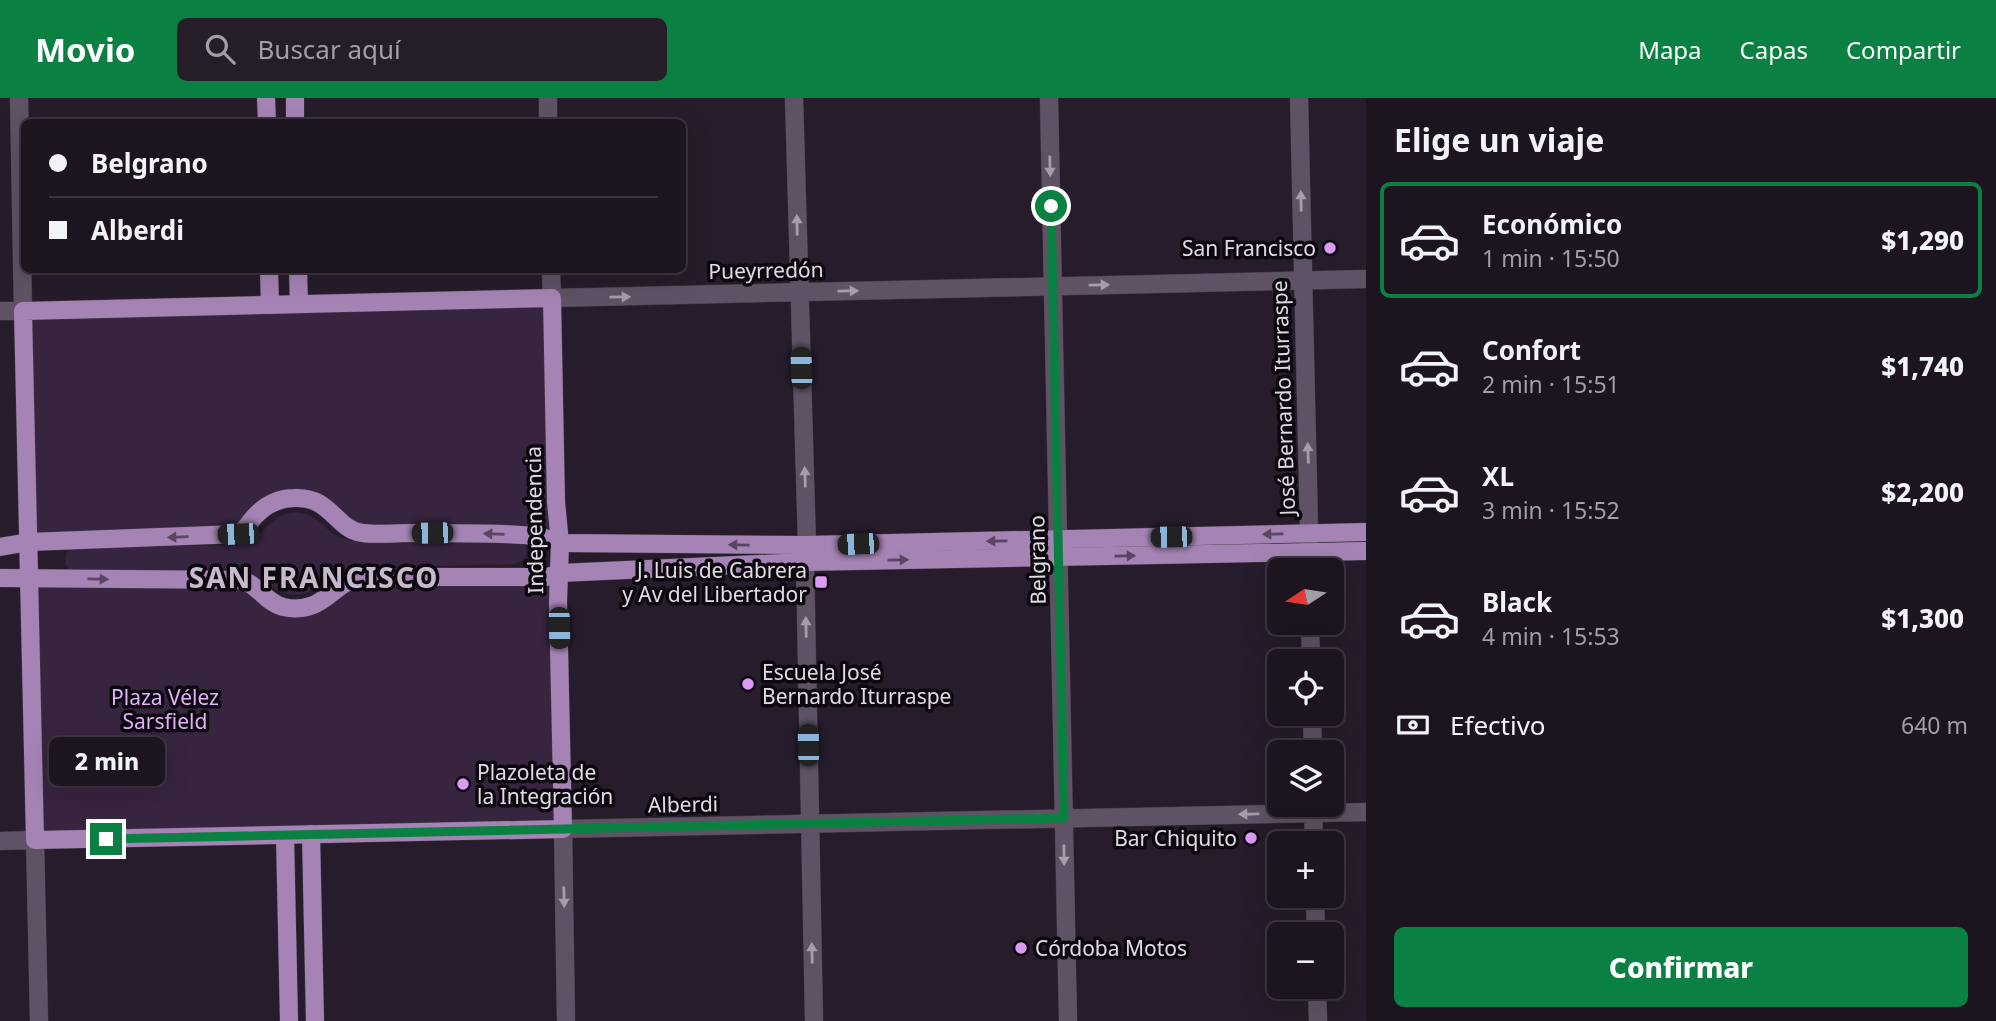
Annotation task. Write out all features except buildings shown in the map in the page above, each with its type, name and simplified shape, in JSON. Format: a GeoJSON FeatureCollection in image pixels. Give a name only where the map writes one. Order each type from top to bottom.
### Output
{"type":"FeatureCollection","features":[{"type":"Feature","properties":{"kind":"main road"},"geometry":{"type":"LineString","coordinates":[[266,98],[267,119]]}},
{"type":"Feature","properties":{"kind":"main road"},"geometry":{"type":"LineString","coordinates":[[295,98],[295,119]]}},
{"type":"Feature","properties":{"kind":"main road"},"geometry":{"type":"LineString","coordinates":[[269,273],[270,305]]}},
{"type":"Feature","properties":{"kind":"main road"},"geometry":{"type":"LineString","coordinates":[[298,273],[299,304]]}},
{"type":"Feature","properties":{"kind":"main road","name":"Pueyrredón"},"geometry":{"type":"LineString","coordinates":[[23,311],[552,298]]}},
{"type":"Feature","properties":{"kind":"main road","name":"Independencia"},"geometry":{"type":"LineString","coordinates":[[552,298],[556,502],[560,543],[558,602],[563,829]]}},
{"type":"Feature","properties":{"kind":"main road"},"geometry":{"type":"LineString","coordinates":[[23,311],[35,840]]}},
{"type":"Feature","properties":{"kind":"main road"},"geometry":{"type":"LineString","coordinates":[[0,547],[29,542],[238,534],[246,530],[254,517],[267,506],[281,499],[295,497],[323,505],[336,515],[344,526],[362,533],[544,536],[560,543],[806,554]]}},
{"type":"Feature","properties":{"kind":"main road"},"geometry":{"type":"LineString","coordinates":[[0,578],[242,580],[250,582],[258,593],[270,602],[283,607],[302,608],[328,598],[351,578],[548,576],[806,554],[1059,548],[1366,532]]}},
{"type":"Feature","properties":{"kind":"main road"},"geometry":{"type":"LineString","coordinates":[[1059,548],[1366,551]]}},
{"type":"Feature","properties":{"kind":"main road","name":"Alberdi"},"geometry":{"type":"LineString","coordinates":[[35,840],[563,829]]}},
{"type":"Feature","properties":{"kind":"main road"},"geometry":{"type":"LineString","coordinates":[[311,834],[315,1021]]}},
{"type":"Feature","properties":{"kind":"main road"},"geometry":{"type":"LineString","coordinates":[[285,835],[289,1021]]}},
{"type":"Feature","properties":{"kind":"street"},"geometry":{"type":"LineString","coordinates":[[19,98],[21,204]]}},
{"type":"Feature","properties":{"kind":"street"},"geometry":{"type":"LineString","coordinates":[[548,98],[548,119]]}},
{"type":"Feature","properties":{"kind":"street"},"geometry":{"type":"LineString","coordinates":[[794,98],[806,554],[814,1021]]}},
{"type":"Feature","properties":{"kind":"street","name":"Belgrano"},"geometry":{"type":"LineString","coordinates":[[1049,98],[1068,1021]]}},
{"type":"Feature","properties":{"kind":"street","name":"José Bernardo Iturraspe"},"geometry":{"type":"LineString","coordinates":[[1299,98],[1309,558]]}},
{"type":"Feature","properties":{"kind":"street"},"geometry":{"type":"LineString","coordinates":[[22,273],[23,311]]}},
{"type":"Feature","properties":{"kind":"street","name":"Independencia"},"geometry":{"type":"LineString","coordinates":[[551,273],[552,298]]}},
{"type":"Feature","properties":{"kind":"street","name":"Pueyrredón"},"geometry":{"type":"LineString","coordinates":[[552,298],[1366,279]]}},
{"type":"Feature","properties":{"kind":"street","name":"Pueyrredón"},"geometry":{"type":"LineString","coordinates":[[0,311],[23,311]]}},
{"type":"Feature","properties":{"kind":"street","name":"Alberdi"},"geometry":{"type":"LineString","coordinates":[[563,829],[1267,811]]}},
{"type":"Feature","properties":{"kind":"street","name":"Alberdi"},"geometry":{"type":"LineString","coordinates":[[1344,811],[1366,812]]}},
{"type":"Feature","properties":{"kind":"street","name":"Independencia"},"geometry":{"type":"LineString","coordinates":[[563,829],[566,1021]]}},
{"type":"Feature","properties":{"kind":"street"},"geometry":{"type":"LineString","coordinates":[[35,840],[39,1021]]}},
{"type":"Feature","properties":{"kind":"street","name":"Alberdi"},"geometry":{"type":"LineString","coordinates":[[0,841],[35,840]]}},
{"type":"Feature","properties":{"kind":"street"},"geometry":{"type":"LineString","coordinates":[[1317,999],[1318,1021]]}},
{"type":"Feature","properties":{"kind":"green space"},"geometry":{"type":"Polygon","coordinates":[[[552,298],[560,543],[362,533],[295,497],[246,530],[29,542],[23,311],[552,298]]]}},
{"type":"Feature","properties":{"kind":"green space"},"geometry":{"type":"Polygon","coordinates":[[[294,512],[314,518],[340,537],[359,542],[513,538],[524,542],[527,555],[515,564],[360,568],[340,573],[309,592],[295,595],[279,591],[255,577],[70,570],[65,564],[67,551],[78,547],[240,544],[252,540],[276,519],[294,512]]]}},
{"type":"Feature","properties":{"kind":"green space","name":"Plaza Vélez Sarsfield"},"geometry":{"type":"Polygon","coordinates":[[[560,573],[563,829],[35,840],[29,577],[242,580],[302,608],[340,585],[560,573]]]}},
{"type":"Feature","properties":{"kind":"place","name":"San Francisco"},"geometry":{"type":"Point","coordinates":[1330,248]}},
{"type":"Feature","properties":{"kind":"place","name":"J. Luis de Cabrera y Av del Libertador"},"geometry":{"type":"Point","coordinates":[821,582]}},
{"type":"Feature","properties":{"kind":"place","name":"Escuela José Bernardo Iturraspe"},"geometry":{"type":"Point","coordinates":[748,684]}},
{"type":"Feature","properties":{"kind":"place","name":"Plazoleta de la Integración"},"geometry":{"type":"Point","coordinates":[463,784]}},
{"type":"Feature","properties":{"kind":"place","name":"Bar Chiquito"},"geometry":{"type":"Point","coordinates":[1251,838]}},
{"type":"Feature","properties":{"kind":"place","name":"Córdoba Motos"},"geometry":{"type":"Point","coordinates":[1021,948]}},
{"type":"Feature","properties":{"kind":"district","name":"SAN FRANCISCO"},"geometry":{"type":"Point","coordinates":[314,577]}},
{"type":"Feature","properties":{"kind":"route"},"geometry":{"type":"LineString","coordinates":[[106,839],[1064,818],[1051,206]]}}]}
